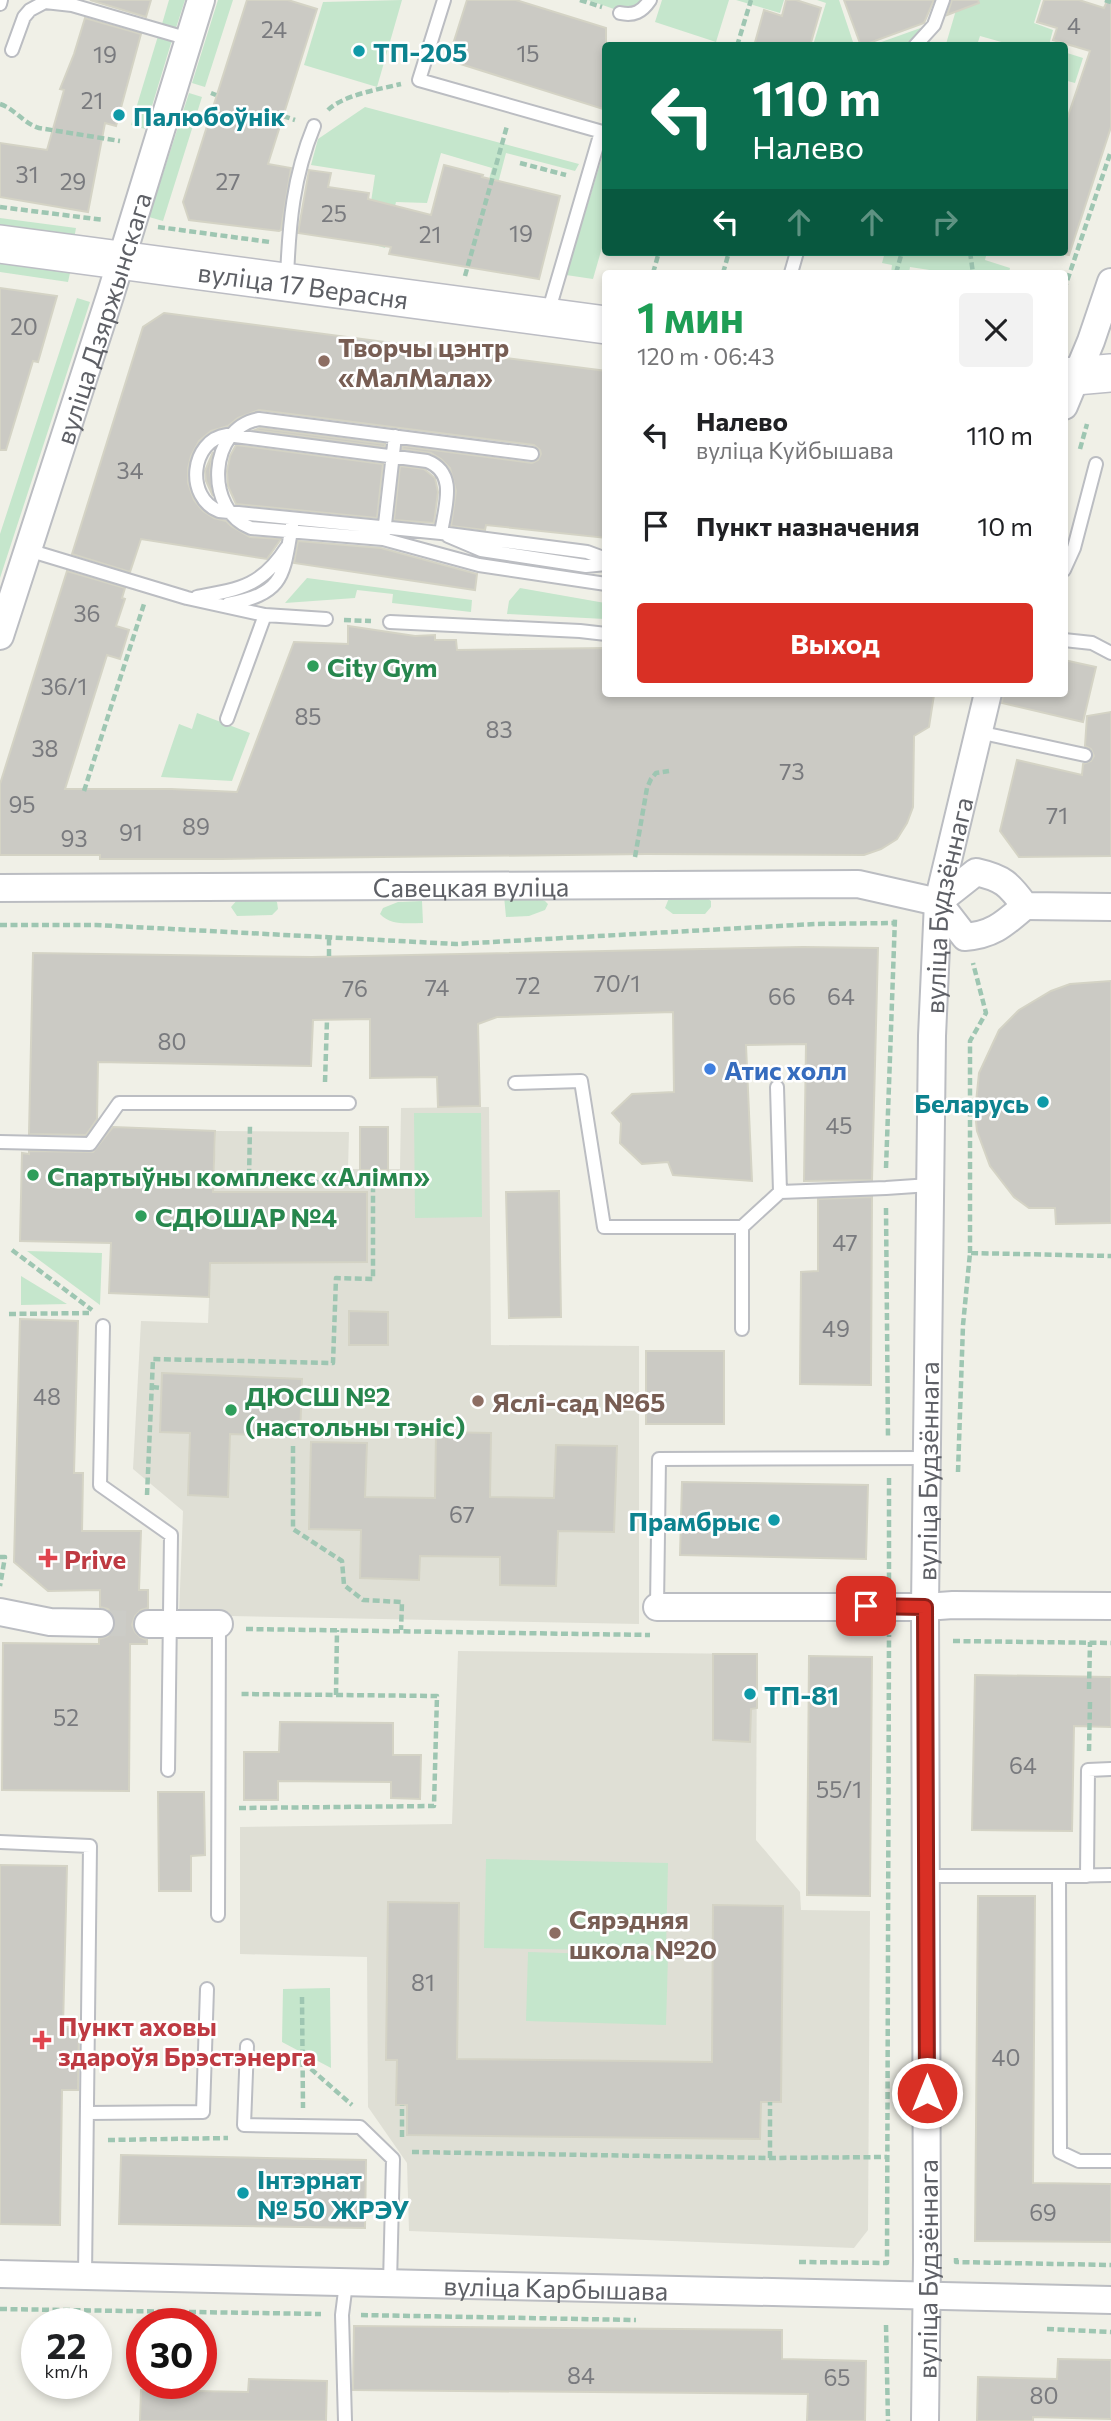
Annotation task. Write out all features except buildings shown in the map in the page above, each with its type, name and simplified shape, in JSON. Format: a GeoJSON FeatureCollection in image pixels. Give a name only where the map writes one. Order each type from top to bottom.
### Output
{"type":"FeatureCollection","features":[{"type":"Feature","properties":{"kind":"main road","name":"вуліца 17 Верасня"},"geometry":{"type":"LineString","coordinates":[[0,244],[602,324]]}},
{"type":"Feature","properties":{"kind":"street","name":"вуліца Дзяржынскага"},"geometry":{"type":"LineString","coordinates":[[2,620],[28,550],[122,259],[201,0]]}},
{"type":"Feature","properties":{"kind":"street"},"geometry":{"type":"LineString","coordinates":[[1084,381],[1091,341],[1111,282]]}},
{"type":"Feature","properties":{"kind":"street","name":"вуліца Будзённага"},"geometry":{"type":"LineString","coordinates":[[925,2421],[925,1607],[932,1037],[938,902],[987,697]]}},
{"type":"Feature","properties":{"kind":"street"},"geometry":{"type":"LineString","coordinates":[[1025,906],[1010,886],[996,876],[976,872],[938,902],[965,937],[983,936],[1005,924],[1025,906],[1111,906]]}},
{"type":"Feature","properties":{"kind":"street","name":"Савецкая вуліца"},"geometry":{"type":"LineString","coordinates":[[0,888],[858,884],[938,902]]}},
{"type":"Feature","properties":{"kind":"street"},"geometry":{"type":"LineString","coordinates":[[657,1607],[1111,1606]]}},
{"type":"Feature","properties":{"kind":"street"},"geometry":{"type":"LineString","coordinates":[[0,1612],[50,1622],[100,1623]]}},
{"type":"Feature","properties":{"kind":"street"},"geometry":{"type":"LineString","coordinates":[[158,1624],[219,1626]]}},
{"type":"Feature","properties":{"kind":"street","name":"вуліца Карбышава"},"geometry":{"type":"LineString","coordinates":[[0,2274],[1111,2300]]}},
{"type":"Feature","properties":{"kind":"lane"},"geometry":{"type":"LineString","coordinates":[[444,0],[419,80],[602,133]]}},
{"type":"Feature","properties":{"kind":"lane"},"geometry":{"type":"LineString","coordinates":[[620,13],[640,11],[650,0]]}},
{"type":"Feature","properties":{"kind":"lane"},"geometry":{"type":"LineString","coordinates":[[918,42],[934,24],[943,0]]}},
{"type":"Feature","properties":{"kind":"lane"},"geometry":{"type":"LineString","coordinates":[[12,50],[23,17],[37,5],[54,1],[189,39]]}},
{"type":"Feature","properties":{"kind":"lane"},"geometry":{"type":"LineString","coordinates":[[286,282],[294,188],[302,156],[314,126]]}},
{"type":"Feature","properties":{"kind":"lane"},"geometry":{"type":"LineString","coordinates":[[547,317],[602,136]]}},
{"type":"Feature","properties":{"kind":"lane"},"geometry":{"type":"LineString","coordinates":[[532,454],[259,419],[244,423],[232,433],[224,447],[218,484],[222,502],[233,517],[258,529],[383,540],[479,565],[602,583]]}},
{"type":"Feature","properties":{"kind":"lane"},"geometry":{"type":"LineString","coordinates":[[441,533],[447,481],[440,468],[427,461],[227,435],[209,443],[201,455],[196,478],[198,492],[206,504],[226,512],[441,533],[587,552],[602,558]]}},
{"type":"Feature","properties":{"kind":"lane"},"geometry":{"type":"LineString","coordinates":[[383,540],[395,436]]}},
{"type":"Feature","properties":{"kind":"lane"},"geometry":{"type":"LineString","coordinates":[[1068,561],[1074,548],[1096,464]]}},
{"type":"Feature","properties":{"kind":"lane"},"geometry":{"type":"LineString","coordinates":[[221,605],[247,600],[269,591],[284,570],[293,518]]}},
{"type":"Feature","properties":{"kind":"lane"},"geometry":{"type":"LineString","coordinates":[[441,533],[481,550],[586,566],[602,564]]}},
{"type":"Feature","properties":{"kind":"lane"},"geometry":{"type":"LineString","coordinates":[[187,598],[222,593],[251,584],[270,570],[289,544]]}},
{"type":"Feature","properties":{"kind":"lane"},"geometry":{"type":"LineString","coordinates":[[28,550],[187,598],[265,615],[326,619]]}},
{"type":"Feature","properties":{"kind":"lane"},"geometry":{"type":"LineString","coordinates":[[226,719],[265,615]]}},
{"type":"Feature","properties":{"kind":"lane"},"geometry":{"type":"LineString","coordinates":[[390,622],[602,634]]}},
{"type":"Feature","properties":{"kind":"lane"},"geometry":{"type":"LineString","coordinates":[[1068,640],[1092,643],[1111,653]]}},
{"type":"Feature","properties":{"kind":"lane"},"geometry":{"type":"LineString","coordinates":[[978,732],[1085,755]]}},
{"type":"Feature","properties":{"kind":"lane"},"geometry":{"type":"LineString","coordinates":[[514,1083],[582,1081],[604,1227],[742,1227],[780,1192],[930,1185]]}},
{"type":"Feature","properties":{"kind":"lane"},"geometry":{"type":"LineString","coordinates":[[777,1087],[780,1192]]}},
{"type":"Feature","properties":{"kind":"lane"},"geometry":{"type":"LineString","coordinates":[[0,1142],[90,1144],[120,1103],[349,1103]]}},
{"type":"Feature","properties":{"kind":"lane"},"geometry":{"type":"LineString","coordinates":[[742,1227],[742,1329]]}},
{"type":"Feature","properties":{"kind":"lane"},"geometry":{"type":"LineString","coordinates":[[103,1326],[100,1485],[171,1535],[158,1624],[168,1770]]}},
{"type":"Feature","properties":{"kind":"lane"},"geometry":{"type":"LineString","coordinates":[[657,1607],[659,1459],[928,1458]]}},
{"type":"Feature","properties":{"kind":"lane"},"geometry":{"type":"LineString","coordinates":[[218,1915],[219,1626]]}},
{"type":"Feature","properties":{"kind":"lane"},"geometry":{"type":"LineString","coordinates":[[1087,1875],[1088,1770],[1111,1769]]}},
{"type":"Feature","properties":{"kind":"lane"},"geometry":{"type":"LineString","coordinates":[[0,1842],[90,1846],[85,2277]]}},
{"type":"Feature","properties":{"kind":"lane"},"geometry":{"type":"LineString","coordinates":[[1059,1875],[1060,2152],[1079,2161],[1111,2161]]}},
{"type":"Feature","properties":{"kind":"lane"},"geometry":{"type":"LineString","coordinates":[[927,1876],[1111,1875]]}},
{"type":"Feature","properties":{"kind":"lane"},"geometry":{"type":"LineString","coordinates":[[88,2113],[203,2112],[207,1989]]}},
{"type":"Feature","properties":{"kind":"lane"},"geometry":{"type":"LineString","coordinates":[[247,2046],[244,2125],[360,2127],[393,2159],[390,2283]]}},
{"type":"Feature","properties":{"kind":"lane"},"geometry":{"type":"LineString","coordinates":[[345,2421],[342,2315],[346,2283]]}},
{"type":"Feature","properties":{"kind":"path"},"geometry":{"type":"LineString","coordinates":[[738,42],[751,0]]}},
{"type":"Feature","properties":{"kind":"path"},"geometry":{"type":"LineString","coordinates":[[1105,0],[1111,2]]}},
{"type":"Feature","properties":{"kind":"path"},"geometry":{"type":"LineString","coordinates":[[314,126],[332,106],[358,95],[419,80]]}},
{"type":"Feature","properties":{"kind":"path"},"geometry":{"type":"LineString","coordinates":[[0,104],[23,121],[39,128],[120,141]]}},
{"type":"Feature","properties":{"kind":"path"},"geometry":{"type":"LineString","coordinates":[[465,278],[512,108]]}},
{"type":"Feature","properties":{"kind":"path"},"geometry":{"type":"LineString","coordinates":[[1068,278],[1111,151]]}},
{"type":"Feature","properties":{"kind":"path"},"geometry":{"type":"LineString","coordinates":[[520,163],[587,181]]}},
{"type":"Feature","properties":{"kind":"path"},"geometry":{"type":"LineString","coordinates":[[1077,459],[1089,417],[1084,381]]}},
{"type":"Feature","properties":{"kind":"path"},"geometry":{"type":"LineString","coordinates":[[84,791],[145,602],[132,598]]}},
{"type":"Feature","properties":{"kind":"path"},"geometry":{"type":"LineString","coordinates":[[326,619],[390,622]]}},
{"type":"Feature","properties":{"kind":"path"},"geometry":{"type":"LineString","coordinates":[[630,885],[649,783],[656,773],[668,771]]}},
{"type":"Feature","properties":{"kind":"path"},"geometry":{"type":"LineString","coordinates":[[0,925],[96,925],[456,944],[815,924],[893,923]]}},
{"type":"Feature","properties":{"kind":"path"},"geometry":{"type":"LineString","coordinates":[[329,937],[329,957]]}},
{"type":"Feature","properties":{"kind":"path"},"geometry":{"type":"LineString","coordinates":[[958,1474],[963,1325],[970,1253],[970,1041],[986,1013],[965,937]]}},
{"type":"Feature","properties":{"kind":"path"},"geometry":{"type":"LineString","coordinates":[[324,1103],[327,1020]]}},
{"type":"Feature","properties":{"kind":"path"},"geometry":{"type":"LineString","coordinates":[[148,1482],[153,1359],[333,1363],[335,1279],[373,1279],[373,1184],[249,1180],[250,1103]]}},
{"type":"Feature","properties":{"kind":"path"},"geometry":{"type":"LineString","coordinates":[[9,1314],[97,1313],[12,1250]]}},
{"type":"Feature","properties":{"kind":"path"},"geometry":{"type":"LineString","coordinates":[[970,1253],[1111,1256]]}},
{"type":"Feature","properties":{"kind":"path"},"geometry":{"type":"LineString","coordinates":[[152,1387],[162,1388]]}},
{"type":"Feature","properties":{"kind":"path"},"geometry":{"type":"LineString","coordinates":[[293,1446],[293,1529],[342,1561],[344,1585],[363,1600],[402,1602],[401,1630]]}},
{"type":"Feature","properties":{"kind":"path"},"geometry":{"type":"LineString","coordinates":[[0,1557],[5,1557],[0,1589]]}},
{"type":"Feature","properties":{"kind":"path"},"geometry":{"type":"LineString","coordinates":[[219,1626],[648,1635]]}},
{"type":"Feature","properties":{"kind":"path"},"geometry":{"type":"LineString","coordinates":[[336,1695],[337,1630]]}},
{"type":"Feature","properties":{"kind":"path"},"geometry":{"type":"LineString","coordinates":[[953,1641],[1111,1643]]}},
{"type":"Feature","properties":{"kind":"path"},"geometry":{"type":"LineString","coordinates":[[1089,1689],[1090,1642]]}},
{"type":"Feature","properties":{"kind":"path"},"geometry":{"type":"LineString","coordinates":[[217,1808],[434,1806],[437,1696],[218,1694]]}},
{"type":"Feature","properties":{"kind":"path"},"geometry":{"type":"LineString","coordinates":[[1088,1770],[1090,1701]]}},
{"type":"Feature","properties":{"kind":"path"},"geometry":{"type":"LineString","coordinates":[[302,1997],[303,2126]]}},
{"type":"Feature","properties":{"kind":"path"},"geometry":{"type":"LineString","coordinates":[[302,2062],[360,2112],[360,2127]]}},
{"type":"Feature","properties":{"kind":"path"},"geometry":{"type":"LineString","coordinates":[[770,2158],[771,2102]]}},
{"type":"Feature","properties":{"kind":"path"},"geometry":{"type":"LineString","coordinates":[[402,2105],[402,2142]]}},
{"type":"Feature","properties":{"kind":"path"},"geometry":{"type":"LineString","coordinates":[[107,2151],[108,2139],[228,2138],[244,2125]]}},
{"type":"Feature","properties":{"kind":"path"},"geometry":{"type":"LineString","coordinates":[[408,2148],[414,2153],[887,2157]]}},
{"type":"Feature","properties":{"kind":"path"},"geometry":{"type":"LineString","coordinates":[[956,2262],[1111,2265]]}},
{"type":"Feature","properties":{"kind":"path"},"geometry":{"type":"LineString","coordinates":[[0,2309],[636,2320]]}},
{"type":"Feature","properties":{"kind":"path"},"geometry":{"type":"LineString","coordinates":[[874,2324],[888,2325],[888,2421]]}},
{"type":"Feature","properties":{"kind":"shaded area","name":"Яслі-сад №65"},"geometry":{"type":"Polygon","coordinates":[[[489,1107],[491,1345],[639,1346],[639,1624],[179,1615],[183,1511],[133,1469],[141,1321],[208,1323],[216,1131],[349,1132],[348,1169],[400,1169],[401,1108],[489,1107]]]}},
{"type":"Feature","properties":{"kind":"shaded area","name":"Сярэдняя школа №20"},"geometry":{"type":"Polygon","coordinates":[[[458,1651],[757,1654],[756,1840],[800,1892],[801,1910],[870,1911],[868,2230],[854,2248],[409,2231],[407,2163],[368,2107],[367,1957],[240,1954],[240,1827],[452,1824],[458,1651]]]}},
{"type":"Feature","properties":{"kind":"green space"},"geometry":{"type":"Polygon","coordinates":[[[169,0],[185,0],[176,28],[162,24],[169,0]]]}},
{"type":"Feature","properties":{"kind":"green space"},"geometry":{"type":"Polygon","coordinates":[[[218,0],[233,0],[205,87],[192,83],[218,0]]]}},
{"type":"Feature","properties":{"kind":"green space"},"geometry":{"type":"Polygon","coordinates":[[[402,0],[377,87],[304,65],[323,2],[402,0]]]}},
{"type":"Feature","properties":{"kind":"green space"},"geometry":{"type":"Polygon","coordinates":[[[588,0],[642,0],[637,17],[588,0]]]}},
{"type":"Feature","properties":{"kind":"green space"},"geometry":{"type":"Polygon","coordinates":[[[662,0],[729,0],[716,42],[655,22],[662,0]]]}},
{"type":"Feature","properties":{"kind":"green space"},"geometry":{"type":"Polygon","coordinates":[[[736,0],[784,0],[780,13],[736,0]]]}},
{"type":"Feature","properties":{"kind":"green space"},"geometry":{"type":"Polygon","coordinates":[[[817,0],[839,0],[853,42],[814,42],[826,3],[817,0]]]}},
{"type":"Feature","properties":{"kind":"green space"},"geometry":{"type":"Polygon","coordinates":[[[959,0],[1041,0],[1034,23],[1053,30],[1050,42],[1001,42],[980,36],[978,42],[947,42],[959,0]]]}},
{"type":"Feature","properties":{"kind":"green space"},"geometry":{"type":"Polygon","coordinates":[[[929,25],[924,42],[881,42],[929,25]]]}},
{"type":"Feature","properties":{"kind":"green space"},"geometry":{"type":"Polygon","coordinates":[[[158,36],[172,40],[145,129],[131,125],[158,36]]]}},
{"type":"Feature","properties":{"kind":"green space"},"geometry":{"type":"Polygon","coordinates":[[[1068,53],[1083,58],[1075,83],[1068,81],[1068,53]]]}},
{"type":"Feature","properties":{"kind":"green space"},"geometry":{"type":"Polygon","coordinates":[[[189,93],[202,97],[163,221],[149,217],[189,93]]]}},
{"type":"Feature","properties":{"kind":"green space"},"geometry":{"type":"Polygon","coordinates":[[[365,107],[579,164],[575,171],[506,153],[477,263],[467,261],[492,168],[441,153],[427,203],[396,202],[385,248],[365,242],[375,175],[311,165],[318,139],[365,107]]]}},
{"type":"Feature","properties":{"kind":"green space"},"geometry":{"type":"Polygon","coordinates":[[[602,158],[602,248],[593,279],[566,275],[602,158]]]}},
{"type":"Feature","properties":{"kind":"green space"},"geometry":{"type":"Polygon","coordinates":[[[0,218],[76,228],[74,239],[0,229],[0,218]]]}},
{"type":"Feature","properties":{"kind":"green space"},"geometry":{"type":"Polygon","coordinates":[[[884,256],[986,256],[985,260],[1010,268],[930,270],[910,267],[910,270],[891,270],[892,265],[882,263],[884,256]]]}},
{"type":"Feature","properties":{"kind":"green space"},"geometry":{"type":"Polygon","coordinates":[[[0,263],[70,273],[68,282],[0,272],[0,263]]]}},
{"type":"Feature","properties":{"kind":"green space"},"geometry":{"type":"Polygon","coordinates":[[[77,298],[90,302],[0,578],[0,534],[77,298]]]}},
{"type":"Feature","properties":{"kind":"green space"},"geometry":{"type":"Polygon","coordinates":[[[307,578],[472,600],[471,612],[392,603],[393,594],[357,590],[355,598],[285,603],[307,578]]]}},
{"type":"Feature","properties":{"kind":"green space"},"geometry":{"type":"Polygon","coordinates":[[[520,588],[602,602],[602,619],[507,614],[509,601],[520,588]]]}},
{"type":"Feature","properties":{"kind":"green space"},"geometry":{"type":"Polygon","coordinates":[[[197,713],[250,733],[232,781],[161,777],[179,724],[192,729],[197,713]]]}},
{"type":"Feature","properties":{"kind":"green space"},"geometry":{"type":"Polygon","coordinates":[[[529,895],[545,901],[548,904],[545,910],[529,916],[506,917],[504,896],[529,895]]]}},
{"type":"Feature","properties":{"kind":"green space"},"geometry":{"type":"Polygon","coordinates":[[[706,897],[711,901],[711,907],[705,914],[673,914],[665,908],[669,898],[706,897]]]}},
{"type":"Feature","properties":{"kind":"green space"},"geometry":{"type":"Polygon","coordinates":[[[238,899],[273,899],[277,902],[278,909],[272,915],[237,916],[231,907],[238,899]]]}},
{"type":"Feature","properties":{"kind":"green space"},"geometry":{"type":"Polygon","coordinates":[[[422,901],[423,923],[394,922],[380,914],[383,908],[398,902],[422,901]]]}},
{"type":"Feature","properties":{"kind":"green space"},"geometry":{"type":"Polygon","coordinates":[[[414,1113],[481,1113],[482,1217],[415,1218],[414,1113]]]}},
{"type":"Feature","properties":{"kind":"green space"},"geometry":{"type":"Polygon","coordinates":[[[27,1251],[102,1253],[100,1305],[27,1251]]]}},
{"type":"Feature","properties":{"kind":"green space"},"geometry":{"type":"Polygon","coordinates":[[[21,1276],[67,1304],[21,1305],[21,1276]]]}},
{"type":"Feature","properties":{"kind":"green space"},"geometry":{"type":"Polygon","coordinates":[[[486,1859],[668,1863],[666,1951],[484,1948],[486,1859]]]}},
{"type":"Feature","properties":{"kind":"green space"},"geometry":{"type":"Polygon","coordinates":[[[528,1952],[668,1956],[666,2025],[526,2021],[528,1952]]]}},
{"type":"Feature","properties":{"kind":"green space"},"geometry":{"type":"Polygon","coordinates":[[[330,1988],[331,2068],[282,2042],[283,1989],[330,1988]]]}},
{"type":"Feature","properties":{"kind":"tunnel"},"geometry":{"type":"LineString","coordinates":[[100,1623],[148,1624]]}},
{"type":"Feature","properties":{"kind":"place","name":"ТП-205"},"geometry":{"type":"Point","coordinates":[359,51]}},
{"type":"Feature","properties":{"kind":"place","name":"Палюбоўнік"},"geometry":{"type":"Point","coordinates":[119,115]}},
{"type":"Feature","properties":{"kind":"place","name":"Творчы цэнтр «МалМала»"},"geometry":{"type":"Point","coordinates":[324,361]}},
{"type":"Feature","properties":{"kind":"place","name":"City Gym"},"geometry":{"type":"Point","coordinates":[313,666]}},
{"type":"Feature","properties":{"kind":"place","name":"Атис холл"},"geometry":{"type":"Point","coordinates":[710,1069]}},
{"type":"Feature","properties":{"kind":"place","name":"Беларусь"},"geometry":{"type":"Point","coordinates":[1043,1102]}},
{"type":"Feature","properties":{"kind":"place","name":"Спартыўны комплекс «Алімп»"},"geometry":{"type":"Point","coordinates":[33,1175]}},
{"type":"Feature","properties":{"kind":"place","name":"СДЮШАР №4"},"geometry":{"type":"Point","coordinates":[141,1216]}},
{"type":"Feature","properties":{"kind":"place","name":"Яслі-сад №65"},"geometry":{"type":"Point","coordinates":[478,1401]}},
{"type":"Feature","properties":{"kind":"place","name":"ДЮСШ №2 (настольны тэніс)"},"geometry":{"type":"Point","coordinates":[231,1410]}},
{"type":"Feature","properties":{"kind":"place","name":"Прамбрыс"},"geometry":{"type":"Point","coordinates":[774,1520]}},
{"type":"Feature","properties":{"kind":"place","name":"Prive"},"geometry":{"type":"Point","coordinates":[48,1558]}},
{"type":"Feature","properties":{"kind":"place","name":"ТП-81"},"geometry":{"type":"Point","coordinates":[750,1694]}},
{"type":"Feature","properties":{"kind":"place","name":"Сярэдняя школа №20"},"geometry":{"type":"Point","coordinates":[555,1933]}},
{"type":"Feature","properties":{"kind":"place","name":"Пункт аховы здароўя Брэстэнерга"},"geometry":{"type":"Point","coordinates":[42,2040]}},
{"type":"Feature","properties":{"kind":"place","name":"Інтэрнат № 50 ЖРЭУ"},"geometry":{"type":"Point","coordinates":[243,2193]}},
{"type":"Feature","properties":{"kind":"route"},"geometry":{"type":"LineString","coordinates":[[866,1606],[925,1607],[927,2093]]}}]}
